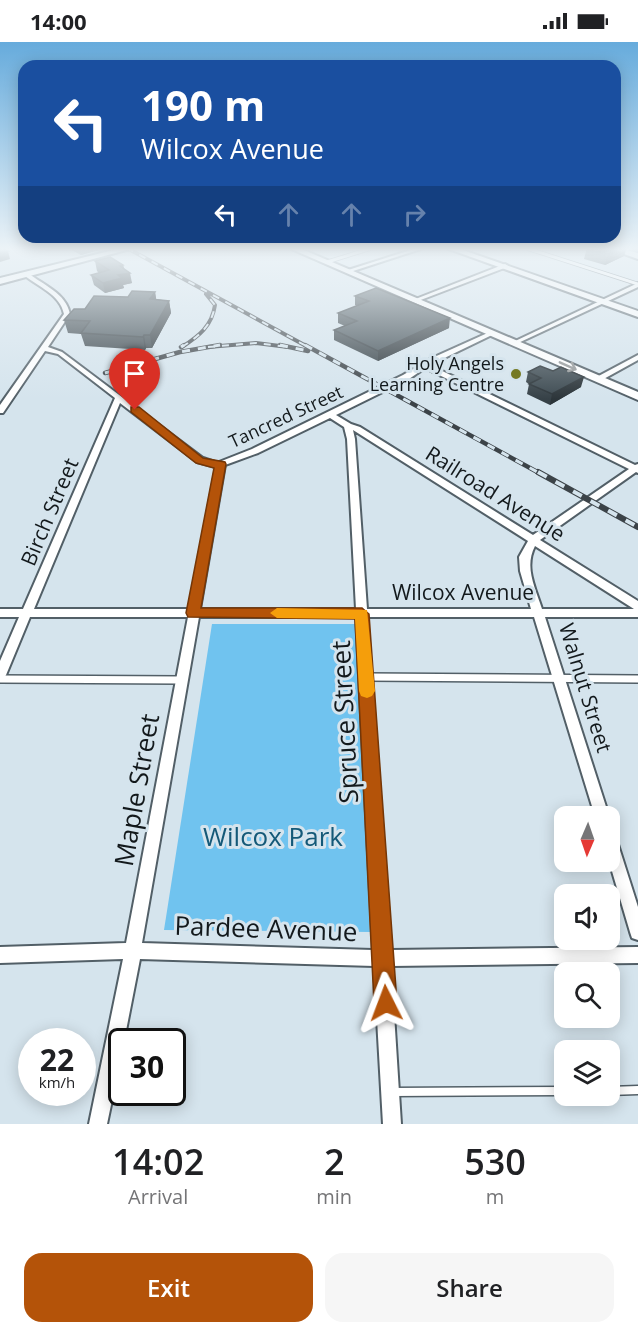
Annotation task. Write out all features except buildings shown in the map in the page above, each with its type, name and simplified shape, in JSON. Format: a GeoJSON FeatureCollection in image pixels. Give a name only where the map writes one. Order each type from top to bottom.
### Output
{"type":"FeatureCollection","features":[{"type":"Feature","properties":{"kind":"main road"},"geometry":{"type":"LineString","coordinates":[[412,298],[638,396]]}},
{"type":"Feature","properties":{"kind":"main road"},"geometry":{"type":"LineString","coordinates":[[595,298],[638,314]]}},
{"type":"Feature","properties":{"kind":"street"},"geometry":{"type":"LineString","coordinates":[[0,411],[68,314],[61,298]]}},
{"type":"Feature","properties":{"kind":"street"},"geometry":{"type":"LineString","coordinates":[[416,300],[420,298]]}},
{"type":"Feature","properties":{"kind":"street"},"geometry":{"type":"LineString","coordinates":[[514,343],[611,298]]}},
{"type":"Feature","properties":{"kind":"street","name":"Tancred Street"},"geometry":{"type":"LineString","coordinates":[[221,464],[255,451],[331,415],[425,365],[492,333]]}},
{"type":"Feature","properties":{"kind":"street"},"geometry":{"type":"LineString","coordinates":[[44,348],[60,352],[200,460],[214,465],[221,464]]}},
{"type":"Feature","properties":{"kind":"street"},"geometry":{"type":"LineString","coordinates":[[597,379],[638,357]]}},
{"type":"Feature","properties":{"kind":"street"},"geometry":{"type":"LineString","coordinates":[[425,365],[637,469],[533,540]]}},
{"type":"Feature","properties":{"kind":"street","name":"Birch Street"},"geometry":{"type":"LineString","coordinates":[[0,677],[119,397]]}},
{"type":"Feature","properties":{"kind":"street","name":"Railroad Avenue"},"geometry":{"type":"LineString","coordinates":[[331,415],[357,429],[638,606]]}},
{"type":"Feature","properties":{"kind":"street","name":"Spruce Street"},"geometry":{"type":"LineString","coordinates":[[348,426],[351,439],[392,1124]]}},
{"type":"Feature","properties":{"kind":"street","name":"Maple Street"},"geometry":{"type":"LineString","coordinates":[[98,1124],[133,951],[221,464]]}},
{"type":"Feature","properties":{"kind":"street","name":"Walnut Street"},"geometry":{"type":"LineString","coordinates":[[533,540],[524,557],[525,571],[540,612],[599,806]]}},
{"type":"Feature","properties":{"kind":"street","name":"Wilcox Avenue"},"geometry":{"type":"LineString","coordinates":[[0,613],[638,613]]}},
{"type":"Feature","properties":{"kind":"street"},"geometry":{"type":"LineString","coordinates":[[619,872],[638,932]]}},
{"type":"Feature","properties":{"kind":"street","name":"Pardee Avenue"},"geometry":{"type":"LineString","coordinates":[[0,956],[133,951],[383,958],[638,955]]}},
{"type":"Feature","properties":{"kind":"lane"},"geometry":{"type":"LineString","coordinates":[[0,677],[181,680]]}},
{"type":"Feature","properties":{"kind":"lane"},"geometry":{"type":"LineString","coordinates":[[366,677],[638,679]]}},
{"type":"Feature","properties":{"kind":"lane"},"geometry":{"type":"LineString","coordinates":[[620,1091],[638,1090]]}},
{"type":"Feature","properties":{"kind":"lane"},"geometry":{"type":"LineString","coordinates":[[390,1092],[554,1091]]}},
{"type":"Feature","properties":{"kind":"green space","name":"Wilcox Park"},"geometry":{"type":"Polygon","coordinates":[[[212,624],[356,624],[370,932],[164,930],[212,624]]]}},
{"type":"Feature","properties":{"kind":"railway"},"geometry":{"type":"LineString","coordinates":[[182,347],[208,325],[215,305],[210,298]]}},
{"type":"Feature","properties":{"kind":"railway"},"geometry":{"type":"LineString","coordinates":[[219,298],[308,347]]}},
{"type":"Feature","properties":{"kind":"railway"},"geometry":{"type":"LineString","coordinates":[[209,347],[256,343],[288,347]]}},
{"type":"Feature","properties":{"kind":"railway"},"geometry":{"type":"LineString","coordinates":[[209,347],[220,345]]}},
{"type":"Feature","properties":{"kind":"railway"},"geometry":{"type":"LineString","coordinates":[[280,345],[308,351]]}},
{"type":"Feature","properties":{"kind":"railway"},"geometry":{"type":"LineString","coordinates":[[305,345],[541,474]]}},
{"type":"Feature","properties":{"kind":"railway"},"geometry":{"type":"LineString","coordinates":[[105,373],[180,352],[209,347]]}},
{"type":"Feature","properties":{"kind":"railway"},"geometry":{"type":"LineString","coordinates":[[538,472],[638,527]]}},
{"type":"Feature","properties":{"kind":"slow traffic"},"geometry":{"type":"LineString","coordinates":[[277,613],[362,614],[367,691]]}},
{"type":"Feature","properties":{"kind":"place","name":"Holy Angels Learning Centre"},"geometry":{"type":"Point","coordinates":[516,374]}},
{"type":"Feature","properties":{"kind":"route"},"geometry":{"type":"LineString","coordinates":[[135,410],[200,460],[214,465],[221,464],[193,613],[362,614],[386,1003]]}}]}
